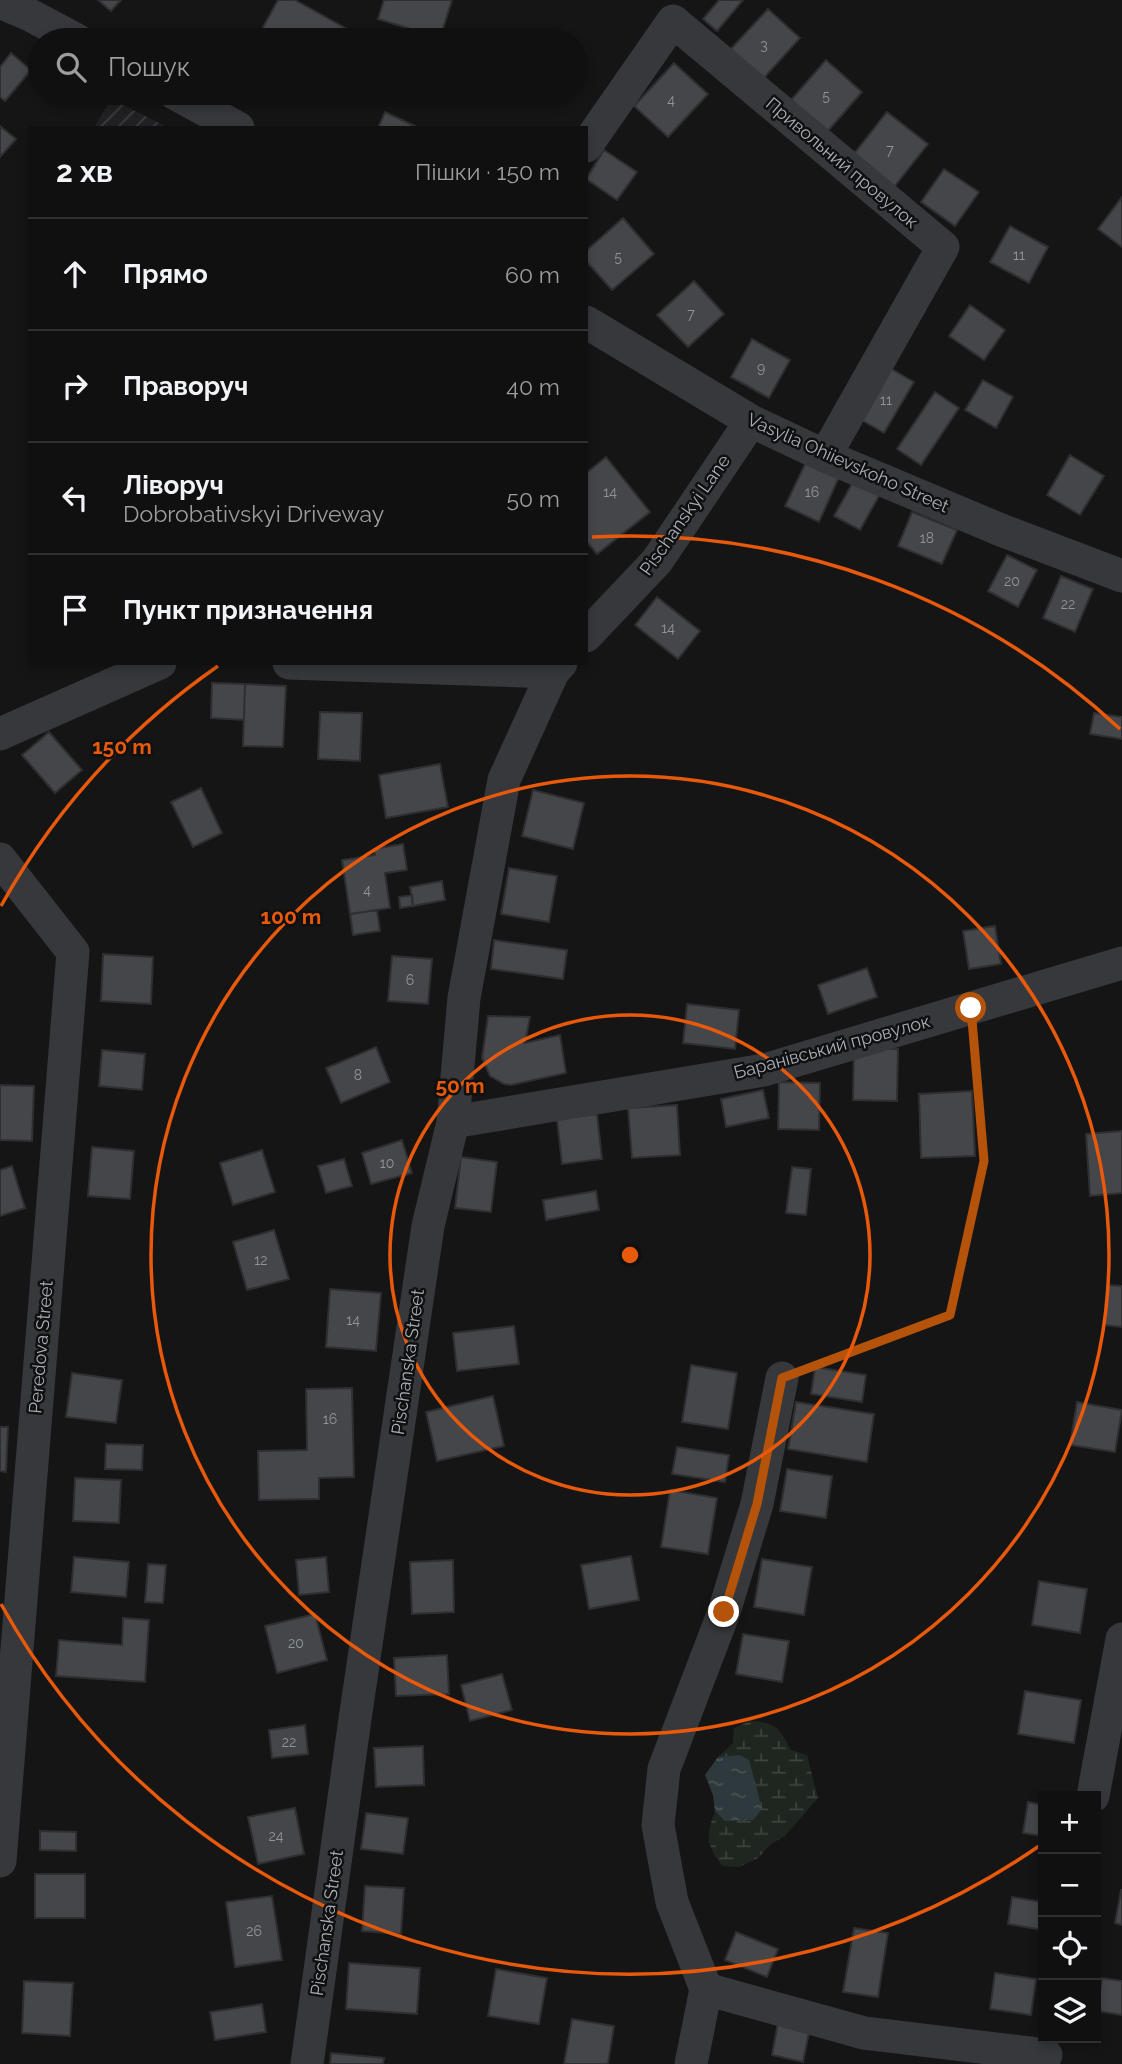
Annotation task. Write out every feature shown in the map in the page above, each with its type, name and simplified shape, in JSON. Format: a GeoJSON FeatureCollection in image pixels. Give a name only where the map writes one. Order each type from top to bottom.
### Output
{"type":"FeatureCollection","features":[{"type":"Feature","properties":{"kind":"street"},"geometry":{"type":"LineString","coordinates":[[20,5],[57,28]]}},
{"type":"Feature","properties":{"kind":"street","name":"Привольний провулок"},"geometry":{"type":"LineString","coordinates":[[588,143],[673,21],[943,247],[825,456]]}},
{"type":"Feature","properties":{"kind":"street"},"geometry":{"type":"LineString","coordinates":[[196,105],[234,126]]}},
{"type":"Feature","properties":{"kind":"street","name":"Vasylia Ohiievskoho Street"},"geometry":{"type":"LineString","coordinates":[[588,323],[751,421],[825,456],[1001,530],[1122,576]]}},
{"type":"Feature","properties":{"kind":"street","name":"Pischanskyi Lane"},"geometry":{"type":"LineString","coordinates":[[588,634],[657,561],[751,421]]}},
{"type":"Feature","properties":{"kind":"street"},"geometry":{"type":"LineString","coordinates":[[0,734],[155,665]]}},
{"type":"Feature","properties":{"kind":"street"},"geometry":{"type":"LineString","coordinates":[[396,665],[557,668]]}},
{"type":"Feature","properties":{"kind":"street","name":"Pischanska Street"},"geometry":{"type":"LineString","coordinates":[[307,2064],[428,1226],[453,1122],[464,998],[504,780],[557,668]]}},
{"type":"Feature","properties":{"kind":"street","name":"Peredova Street"},"geometry":{"type":"LineString","coordinates":[[0,859],[73,952],[0,1861]]}},
{"type":"Feature","properties":{"kind":"street","name":"Баранівський провулок"},"geometry":{"type":"LineString","coordinates":[[453,1122],[764,1070],[1122,963]]}},
{"type":"Feature","properties":{"kind":"street"},"geometry":{"type":"LineString","coordinates":[[691,2064],[706,1989],[672,1902],[657,1825],[664,1769],[724,1612],[757,1504],[782,1378]]}},
{"type":"Feature","properties":{"kind":"street"},"geometry":{"type":"LineString","coordinates":[[1094,1791],[1122,1639]]}},
{"type":"Feature","properties":{"kind":"street"},"geometry":{"type":"LineString","coordinates":[[706,1989],[864,2033],[1046,2052]]}},
{"type":"Feature","properties":{"kind":"path"},"geometry":{"type":"LineString","coordinates":[[782,1378],[950,1315],[984,1161],[971,1008]]}},
{"type":"Feature","properties":{"kind":"shaded area"},"geometry":{"type":"Polygon","coordinates":[[[107,105],[123,105],[165,126],[95,126],[107,105]]]}},
{"type":"Feature","properties":{"kind":"green space"},"geometry":{"type":"Polygon","coordinates":[[[750,1721],[771,1725],[780,1731],[791,1750],[807,1755],[818,1798],[785,1836],[771,1844],[758,1858],[739,1867],[722,1866],[709,1840],[715,1811],[725,1821],[745,1819],[740,1755],[718,1757],[733,1743],[734,1728],[750,1721]]]}},
{"type":"Feature","properties":{"kind":"water"},"geometry":{"type":"Polygon","coordinates":[[[740,1755],[749,1760],[762,1809],[753,1820],[725,1821],[715,1811],[713,1795],[705,1775],[718,1757],[740,1755]]]}},
{"type":"Feature","properties":{"kind":"building"},"geometry":{"type":"Polygon","coordinates":[[[98,0],[121,0],[111,11],[98,0]]]}},
{"type":"Feature","properties":{"kind":"building"},"geometry":{"type":"Polygon","coordinates":[[[278,0],[295,0],[345,28],[263,28],[278,0]]]}},
{"type":"Feature","properties":{"kind":"building"},"geometry":{"type":"Polygon","coordinates":[[[384,0],[452,0],[443,28],[407,28],[378,19],[384,0]]]}},
{"type":"Feature","properties":{"kind":"building"},"geometry":{"type":"Polygon","coordinates":[[[719,0],[743,0],[717,31],[703,19],[719,0]]]}},
{"type":"Feature","properties":{"kind":"building"},"geometry":{"type":"Polygon","coordinates":[[[768,9],[800,38],[761,81],[728,52],[768,9]]]}},
{"type":"Feature","properties":{"kind":"building"},"geometry":{"type":"Polygon","coordinates":[[[11,53],[28,67],[28,74],[5,101],[0,97],[0,67],[11,53]]]}},
{"type":"Feature","properties":{"kind":"building"},"geometry":{"type":"Polygon","coordinates":[[[826,60],[862,92],[827,132],[791,100],[826,60]]]}},
{"type":"Feature","properties":{"kind":"building"},"geometry":{"type":"Polygon","coordinates":[[[674,63],[708,94],[668,137],[634,106],[674,63]]]}},
{"type":"Feature","properties":{"kind":"building"},"geometry":{"type":"Polygon","coordinates":[[[385,112],[415,126],[379,126],[385,112]]]}},
{"type":"Feature","properties":{"kind":"building"},"geometry":{"type":"Polygon","coordinates":[[[887,112],[928,144],[894,187],[853,155],[887,112]]]}},
{"type":"Feature","properties":{"kind":"building"},"geometry":{"type":"Polygon","coordinates":[[[0,126],[16,139],[0,157],[0,126]]]}},
{"type":"Feature","properties":{"kind":"building"},"geometry":{"type":"Polygon","coordinates":[[[604,150],[637,172],[617,200],[588,180],[588,176],[604,150]]]}},
{"type":"Feature","properties":{"kind":"building"},"geometry":{"type":"Polygon","coordinates":[[[944,169],[979,192],[955,226],[921,202],[944,169]]]}},
{"type":"Feature","properties":{"kind":"building"},"geometry":{"type":"Polygon","coordinates":[[[1122,197],[1122,247],[1098,229],[1122,197]]]}},
{"type":"Feature","properties":{"kind":"building"},"geometry":{"type":"Polygon","coordinates":[[[623,218],[654,254],[612,290],[588,263],[588,249],[623,218]]]}},
{"type":"Feature","properties":{"kind":"building"},"geometry":{"type":"Polygon","coordinates":[[[1010,226],[1048,247],[1029,283],[990,262],[1010,226]]]}},
{"type":"Feature","properties":{"kind":"building"},"geometry":{"type":"Polygon","coordinates":[[[694,281],[724,314],[688,347],[657,315],[694,281]]]}},
{"type":"Feature","properties":{"kind":"building"},"geometry":{"type":"Polygon","coordinates":[[[970,305],[1005,330],[984,360],[949,336],[970,305]]]}},
{"type":"Feature","properties":{"kind":"building"},"geometry":{"type":"Polygon","coordinates":[[[752,339],[790,360],[769,398],[731,377],[752,339]]]}},
{"type":"Feature","properties":{"kind":"building"},"geometry":{"type":"Polygon","coordinates":[[[888,367],[914,382],[884,433],[858,418],[888,367]]]}},
{"type":"Feature","properties":{"kind":"building"},"geometry":{"type":"Polygon","coordinates":[[[983,380],[1013,397],[996,428],[965,410],[983,380]]]}},
{"type":"Feature","properties":{"kind":"building"},"geometry":{"type":"Polygon","coordinates":[[[935,392],[959,408],[921,465],[897,449],[935,392]]]}},
{"type":"Feature","properties":{"kind":"building"},"geometry":{"type":"Polygon","coordinates":[[[1070,455],[1104,476],[1080,515],[1047,495],[1070,455]]]}},
{"type":"Feature","properties":{"kind":"building"},"geometry":{"type":"Polygon","coordinates":[[[606,457],[650,512],[597,554],[588,543],[588,471],[606,457]]]}},
{"type":"Feature","properties":{"kind":"building"},"geometry":{"type":"Polygon","coordinates":[[[806,462],[839,477],[819,522],[785,506],[806,462]]]}},
{"type":"Feature","properties":{"kind":"building"},"geometry":{"type":"Polygon","coordinates":[[[854,480],[880,494],[860,530],[834,516],[854,480]]]}},
{"type":"Feature","properties":{"kind":"building"},"geometry":{"type":"Polygon","coordinates":[[[912,512],[957,530],[942,564],[898,546],[912,512]]]}},
{"type":"Feature","properties":{"kind":"building"},"geometry":{"type":"Polygon","coordinates":[[[1007,555],[1037,570],[1018,607],[988,591],[1007,555]]]}},
{"type":"Feature","properties":{"kind":"building"},"geometry":{"type":"Polygon","coordinates":[[[1061,576],[1093,589],[1075,632],[1043,618],[1061,576]]]}},
{"type":"Feature","properties":{"kind":"building"},"geometry":{"type":"Polygon","coordinates":[[[657,597],[700,631],[678,659],[635,625],[657,597]]]}},
{"type":"Feature","properties":{"kind":"building"},"geometry":{"type":"Polygon","coordinates":[[[212,683],[245,684],[244,720],[211,718],[212,683]]]}},
{"type":"Feature","properties":{"kind":"building"},"geometry":{"type":"Polygon","coordinates":[[[245,684],[286,686],[283,747],[243,746],[245,684]]]}},
{"type":"Feature","properties":{"kind":"building"},"geometry":{"type":"Polygon","coordinates":[[[320,712],[362,713],[360,761],[318,759],[320,712]]]}},
{"type":"Feature","properties":{"kind":"building"},"geometry":{"type":"Polygon","coordinates":[[[1094,713],[1122,717],[1122,739],[1090,734],[1094,713]]]}},
{"type":"Feature","properties":{"kind":"building"},"geometry":{"type":"Polygon","coordinates":[[[49,732],[82,770],[55,793],[22,755],[49,732]]]}},
{"type":"Feature","properties":{"kind":"building"},"geometry":{"type":"Polygon","coordinates":[[[440,764],[448,807],[386,818],[379,775],[440,764]]]}},
{"type":"Feature","properties":{"kind":"building"},"geometry":{"type":"Polygon","coordinates":[[[201,788],[222,833],[193,847],[171,802],[201,788]]]}},
{"type":"Feature","properties":{"kind":"building"},"geometry":{"type":"Polygon","coordinates":[[[533,790],[584,803],[573,849],[522,836],[533,790]]]}},
{"type":"Feature","properties":{"kind":"building"},"geometry":{"type":"Polygon","coordinates":[[[403,844],[407,870],[385,873],[390,908],[350,914],[342,860],[375,855],[374,849],[403,844]]]}},
{"type":"Feature","properties":{"kind":"building"},"geometry":{"type":"Polygon","coordinates":[[[509,868],[557,876],[549,922],[501,914],[509,868]]]}},
{"type":"Feature","properties":{"kind":"building"},"geometry":{"type":"Polygon","coordinates":[[[442,881],[445,900],[413,906],[410,887],[442,881]]]}},
{"type":"Feature","properties":{"kind":"building"},"geometry":{"type":"Polygon","coordinates":[[[412,895],[413,906],[400,908],[399,897],[412,895]]]}},
{"type":"Feature","properties":{"kind":"building"},"geometry":{"type":"Polygon","coordinates":[[[377,910],[380,931],[353,935],[350,914],[377,910]]]}},
{"type":"Feature","properties":{"kind":"building"},"geometry":{"type":"Polygon","coordinates":[[[995,926],[1001,964],[969,969],[963,931],[995,926]]]}},
{"type":"Feature","properties":{"kind":"building"},"geometry":{"type":"Polygon","coordinates":[[[494,940],[567,950],[563,979],[491,969],[494,940]]]}},
{"type":"Feature","properties":{"kind":"building"},"geometry":{"type":"Polygon","coordinates":[[[103,954],[153,957],[151,1004],[101,1001],[103,954]]]}},
{"type":"Feature","properties":{"kind":"building"},"geometry":{"type":"Polygon","coordinates":[[[392,956],[432,959],[428,1004],[388,1001],[392,956]]]}},
{"type":"Feature","properties":{"kind":"building"},"geometry":{"type":"Polygon","coordinates":[[[867,968],[877,997],[828,1014],[818,985],[867,968]]]}},
{"type":"Feature","properties":{"kind":"building"},"geometry":{"type":"Polygon","coordinates":[[[687,1004],[739,1010],[735,1049],[683,1043],[687,1004]]]}},
{"type":"Feature","properties":{"kind":"building"},"geometry":{"type":"Polygon","coordinates":[[[488,1016],[530,1017],[525,1043],[560,1035],[566,1073],[511,1085],[490,1076],[482,1058],[488,1016]]]}},
{"type":"Feature","properties":{"kind":"building"},"geometry":{"type":"Polygon","coordinates":[[[376,1047],[390,1082],[341,1103],[326,1068],[376,1047]]]}},
{"type":"Feature","properties":{"kind":"building"},"geometry":{"type":"Polygon","coordinates":[[[854,1048],[898,1049],[897,1101],[853,1100],[854,1048]]]}},
{"type":"Feature","properties":{"kind":"building"},"geometry":{"type":"Polygon","coordinates":[[[102,1050],[145,1054],[142,1090],[99,1086],[102,1050]]]}},
{"type":"Feature","properties":{"kind":"building"},"geometry":{"type":"Polygon","coordinates":[[[779,1082],[820,1083],[819,1130],[778,1129],[779,1082]]]}},
{"type":"Feature","properties":{"kind":"building"},"geometry":{"type":"Polygon","coordinates":[[[0,1085],[34,1086],[32,1141],[0,1140],[0,1085]]]}},
{"type":"Feature","properties":{"kind":"building"},"geometry":{"type":"Polygon","coordinates":[[[763,1090],[769,1118],[726,1127],[721,1099],[763,1090]]]}},
{"type":"Feature","properties":{"kind":"building"},"geometry":{"type":"Polygon","coordinates":[[[972,1091],[975,1156],[921,1158],[919,1094],[972,1091]]]}},
{"type":"Feature","properties":{"kind":"building"},"geometry":{"type":"Polygon","coordinates":[[[677,1105],[680,1155],[632,1158],[628,1108],[677,1105]]]}},
{"type":"Feature","properties":{"kind":"building"},"geometry":{"type":"Polygon","coordinates":[[[597,1114],[602,1159],[562,1164],[557,1119],[597,1114]]]}},
{"type":"Feature","properties":{"kind":"building"},"geometry":{"type":"Polygon","coordinates":[[[1122,1131],[1122,1193],[1090,1196],[1086,1134],[1122,1131]]]}},
{"type":"Feature","properties":{"kind":"building"},"geometry":{"type":"Polygon","coordinates":[[[402,1140],[412,1173],[371,1184],[362,1153],[402,1140]]]}},
{"type":"Feature","properties":{"kind":"building"},"geometry":{"type":"Polygon","coordinates":[[[92,1147],[134,1151],[130,1199],[88,1196],[92,1147]]]}},
{"type":"Feature","properties":{"kind":"building"},"geometry":{"type":"Polygon","coordinates":[[[262,1150],[275,1192],[233,1205],[220,1163],[262,1150]]]}},
{"type":"Feature","properties":{"kind":"building"},"geometry":{"type":"Polygon","coordinates":[[[461,1157],[497,1162],[491,1212],[455,1208],[461,1157]]]}},
{"type":"Feature","properties":{"kind":"building"},"geometry":{"type":"Polygon","coordinates":[[[344,1159],[352,1186],[326,1193],[318,1166],[344,1159]]]}},
{"type":"Feature","properties":{"kind":"building"},"geometry":{"type":"Polygon","coordinates":[[[12,1166],[25,1208],[0,1216],[0,1170],[12,1166]]]}},
{"type":"Feature","properties":{"kind":"building"},"geometry":{"type":"Polygon","coordinates":[[[792,1167],[811,1169],[806,1215],[786,1213],[792,1167]]]}},
{"type":"Feature","properties":{"kind":"building"},"geometry":{"type":"Polygon","coordinates":[[[596,1191],[599,1210],[546,1220],[543,1200],[596,1191]]]}},
{"type":"Feature","properties":{"kind":"building"},"geometry":{"type":"Polygon","coordinates":[[[274,1230],[289,1279],[247,1290],[233,1242],[274,1230]]]}},
{"type":"Feature","properties":{"kind":"building"},"geometry":{"type":"Polygon","coordinates":[[[1107,1285],[1122,1286],[1122,1327],[1104,1325],[1107,1285]]]}},
{"type":"Feature","properties":{"kind":"building"},"geometry":{"type":"Polygon","coordinates":[[[330,1289],[381,1293],[376,1351],[326,1347],[330,1289]]]}},
{"type":"Feature","properties":{"kind":"building"},"geometry":{"type":"Polygon","coordinates":[[[514,1326],[519,1364],[457,1371],[453,1333],[514,1326]]]}},
{"type":"Feature","properties":{"kind":"building"},"geometry":{"type":"Polygon","coordinates":[[[691,1365],[737,1373],[728,1429],[682,1422],[691,1365]]]}},
{"type":"Feature","properties":{"kind":"building"},"geometry":{"type":"Polygon","coordinates":[[[815,1367],[866,1375],[862,1402],[811,1394],[815,1367]]]}},
{"type":"Feature","properties":{"kind":"building"},"geometry":{"type":"Polygon","coordinates":[[[72,1373],[122,1380],[116,1423],[66,1417],[72,1373]]]}},
{"type":"Feature","properties":{"kind":"building"},"geometry":{"type":"Polygon","coordinates":[[[352,1388],[354,1477],[319,1478],[319,1499],[259,1500],[258,1451],[307,1450],[306,1389],[352,1388]]]}},
{"type":"Feature","properties":{"kind":"building"},"geometry":{"type":"Polygon","coordinates":[[[493,1396],[504,1446],[437,1461],[426,1412],[493,1396]]]}},
{"type":"Feature","properties":{"kind":"building"},"geometry":{"type":"Polygon","coordinates":[[[796,1402],[874,1414],[867,1462],[788,1449],[796,1402]]]}},
{"type":"Feature","properties":{"kind":"building"},"geometry":{"type":"Polygon","coordinates":[[[1077,1402],[1122,1410],[1115,1452],[1070,1445],[1077,1402]]]}},
{"type":"Feature","properties":{"kind":"building"},"geometry":{"type":"Polygon","coordinates":[[[0,1427],[8,1427],[6,1472],[0,1471],[0,1427]]]}},
{"type":"Feature","properties":{"kind":"building"},"geometry":{"type":"Polygon","coordinates":[[[106,1444],[143,1445],[142,1470],[105,1469],[106,1444]]]}},
{"type":"Feature","properties":{"kind":"building"},"geometry":{"type":"Polygon","coordinates":[[[677,1447],[729,1455],[725,1482],[672,1474],[677,1447]]]}},
{"type":"Feature","properties":{"kind":"building"},"geometry":{"type":"Polygon","coordinates":[[[787,1469],[832,1476],[826,1518],[780,1511],[787,1469]]]}},
{"type":"Feature","properties":{"kind":"building"},"geometry":{"type":"Polygon","coordinates":[[[75,1478],[121,1480],[119,1523],[73,1521],[75,1478]]]}},
{"type":"Feature","properties":{"kind":"building"},"geometry":{"type":"Polygon","coordinates":[[[670,1490],[717,1498],[708,1554],[661,1547],[670,1490]]]}},
{"type":"Feature","properties":{"kind":"building"},"geometry":{"type":"Polygon","coordinates":[[[631,1556],[639,1600],[589,1609],[581,1565],[631,1556]]]}},
{"type":"Feature","properties":{"kind":"building"},"geometry":{"type":"Polygon","coordinates":[[[74,1557],[129,1562],[126,1597],[71,1592],[74,1557]]]}},
{"type":"Feature","properties":{"kind":"building"},"geometry":{"type":"Polygon","coordinates":[[[326,1557],[329,1592],[299,1595],[296,1560],[326,1557]]]}},
{"type":"Feature","properties":{"kind":"building"},"geometry":{"type":"Polygon","coordinates":[[[762,1559],[812,1567],[804,1615],[754,1607],[762,1559]]]}},
{"type":"Feature","properties":{"kind":"building"},"geometry":{"type":"Polygon","coordinates":[[[453,1560],[454,1612],[412,1614],[410,1562],[453,1560]]]}},
{"type":"Feature","properties":{"kind":"building"},"geometry":{"type":"Polygon","coordinates":[[[148,1564],[166,1565],[163,1603],[145,1602],[148,1564]]]}},
{"type":"Feature","properties":{"kind":"building"},"geometry":{"type":"Polygon","coordinates":[[[1039,1581],[1087,1589],[1080,1633],[1032,1625],[1039,1581]]]}},
{"type":"Feature","properties":{"kind":"building"},"geometry":{"type":"Polygon","coordinates":[[[315,1614],[327,1660],[277,1673],[265,1626],[315,1614]]]}},
{"type":"Feature","properties":{"kind":"building"},"geometry":{"type":"Polygon","coordinates":[[[123,1618],[149,1620],[145,1682],[56,1676],[59,1640],[122,1645],[123,1618]]]}},
{"type":"Feature","properties":{"kind":"building"},"geometry":{"type":"Polygon","coordinates":[[[743,1634],[789,1641],[782,1682],[736,1674],[743,1634]]]}},
{"type":"Feature","properties":{"kind":"building"},"geometry":{"type":"Polygon","coordinates":[[[447,1655],[449,1694],[396,1696],[394,1658],[447,1655]]]}},
{"type":"Feature","properties":{"kind":"building"},"geometry":{"type":"Polygon","coordinates":[[[502,1674],[512,1710],[470,1721],[461,1685],[502,1674]]]}},
{"type":"Feature","properties":{"kind":"building"},"geometry":{"type":"Polygon","coordinates":[[[1025,1691],[1081,1700],[1074,1743],[1018,1734],[1025,1691]]]}},
{"type":"Feature","properties":{"kind":"building"},"geometry":{"type":"Polygon","coordinates":[[[305,1725],[308,1754],[272,1758],[269,1730],[305,1725]]]}},
{"type":"Feature","properties":{"kind":"building"},"geometry":{"type":"Polygon","coordinates":[[[423,1746],[424,1785],[376,1787],[374,1748],[423,1746]]]}},
{"type":"Feature","properties":{"kind":"building"},"geometry":{"type":"Polygon","coordinates":[[[1028,1802],[1038,1804],[1038,1835],[1023,1833],[1028,1802]]]}},
{"type":"Feature","properties":{"kind":"building"},"geometry":{"type":"Polygon","coordinates":[[[295,1808],[304,1854],[258,1864],[248,1817],[295,1808]]]}},
{"type":"Feature","properties":{"kind":"building"},"geometry":{"type":"Polygon","coordinates":[[[366,1813],[408,1818],[403,1854],[361,1849],[366,1813]]]}},
{"type":"Feature","properties":{"kind":"building"},"geometry":{"type":"Polygon","coordinates":[[[40,1831],[76,1832],[76,1851],[40,1850],[40,1831]]]}},
{"type":"Feature","properties":{"kind":"building"},"geometry":{"type":"Polygon","coordinates":[[[35,1874],[85,1874],[85,1918],[35,1918],[35,1874]]]}},
{"type":"Feature","properties":{"kind":"building"},"geometry":{"type":"Polygon","coordinates":[[[365,1886],[404,1888],[401,1934],[362,1931],[365,1886]]]}},
{"type":"Feature","properties":{"kind":"building"},"geometry":{"type":"Polygon","coordinates":[[[1122,1890],[1122,1925],[1115,1923],[1122,1890]]]}},
{"type":"Feature","properties":{"kind":"building"},"geometry":{"type":"Polygon","coordinates":[[[272,1896],[282,1960],[235,1967],[226,1902],[272,1896]]]}},
{"type":"Feature","properties":{"kind":"building"},"geometry":{"type":"Polygon","coordinates":[[[1012,1897],[1038,1901],[1038,1929],[1008,1924],[1012,1897]]]}},
{"type":"Feature","properties":{"kind":"building"},"geometry":{"type":"Polygon","coordinates":[[[854,1928],[888,1933],[878,1997],[843,1992],[854,1928]]]}},
{"type":"Feature","properties":{"kind":"building"},"geometry":{"type":"Polygon","coordinates":[[[736,1932],[778,1949],[767,1977],[725,1960],[736,1932]]]}},
{"type":"Feature","properties":{"kind":"building"},"geometry":{"type":"Polygon","coordinates":[[[349,1963],[420,1968],[417,2014],[346,2009],[349,1963]]]}},
{"type":"Feature","properties":{"kind":"building"},"geometry":{"type":"Polygon","coordinates":[[[496,1969],[547,1978],[539,2024],[488,2016],[496,1969]]]}},
{"type":"Feature","properties":{"kind":"building"},"geometry":{"type":"Polygon","coordinates":[[[995,1973],[1036,1979],[1031,2015],[990,2009],[995,1973]]]}},
{"type":"Feature","properties":{"kind":"building"},"geometry":{"type":"Polygon","coordinates":[[[1102,1978],[1122,1981],[1122,2015],[1101,2012],[1102,1978]]]}},
{"type":"Feature","properties":{"kind":"building"},"geometry":{"type":"Polygon","coordinates":[[[24,1981],[73,1983],[70,2036],[22,2033],[24,1981]]]}},
{"type":"Feature","properties":{"kind":"building"},"geometry":{"type":"Polygon","coordinates":[[[262,2004],[266,2032],[215,2040],[210,2012],[262,2004]]]}},
{"type":"Feature","properties":{"kind":"building"},"geometry":{"type":"Polygon","coordinates":[[[572,2019],[614,2026],[608,2064],[564,2064],[572,2019]]]}},
{"type":"Feature","properties":{"kind":"building"},"geometry":{"type":"Polygon","coordinates":[[[778,2022],[810,2028],[803,2062],[772,2055],[778,2022]]]}},
{"type":"Feature","properties":{"kind":"building"},"geometry":{"type":"Polygon","coordinates":[[[331,2053],[384,2058],[383,2064],[330,2064],[331,2053]]]}},
{"type":"Feature","properties":{"kind":"route"},"geometry":{"type":"LineString","coordinates":[[724,1612],[757,1504],[782,1378],[950,1315],[984,1161],[971,1008]]}}]}
